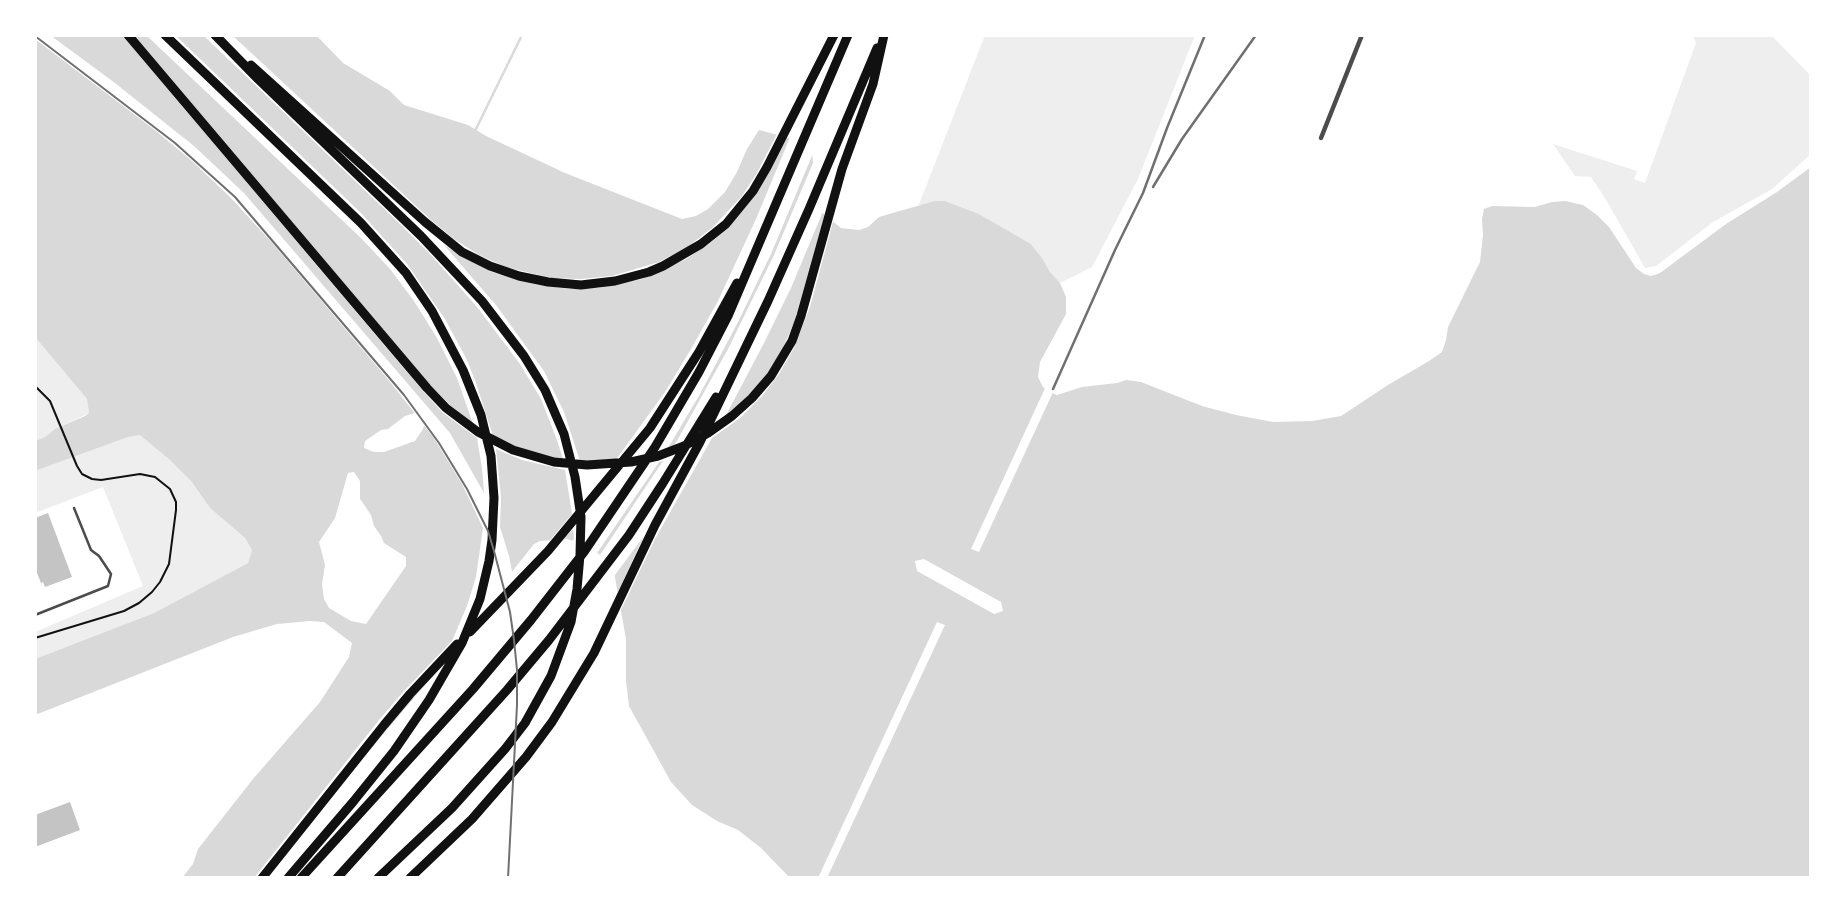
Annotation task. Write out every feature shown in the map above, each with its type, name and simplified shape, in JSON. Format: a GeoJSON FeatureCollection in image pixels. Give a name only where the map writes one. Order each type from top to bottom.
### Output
{"type":"FeatureCollection","features":[{"type":"Feature","properties":{"kind":"highway"},"geometry":{"type":"LineString","coordinates":[[128,35],[446,408],[478,432],[513,450],[554,462],[587,465],[645,460],[684,446],[732,416],[771,376],[792,341],[801,316],[842,169],[873,84],[883,35]]}},
{"type":"Feature","properties":{"kind":"highway"},"geometry":{"type":"LineString","coordinates":[[165,35],[362,223],[405,273],[432,311],[463,370],[481,415],[491,456],[494,498],[489,561],[480,598],[462,643],[429,700],[394,751],[288,878]]}},
{"type":"Feature","properties":{"kind":"highway"},"geometry":{"type":"LineString","coordinates":[[218,38],[261,73],[431,228],[462,252],[519,276],[581,285],[615,281],[656,269],[696,248],[726,224],[753,191],[767,167],[834,35]]}},
{"type":"Feature","properties":{"kind":"highway"},"geometry":{"type":"LineString","coordinates":[[301,878],[538,613],[621,500],[684,397],[728,316],[848,35]]}},
{"type":"Feature","properties":{"kind":"highway"},"geometry":{"type":"LineString","coordinates":[[410,878],[472,819],[501,787],[545,731],[594,653],[655,525],[700,442],[783,268],[883,35]]}},
{"type":"Feature","properties":{"kind":"highway"},"geometry":{"type":"LineString","coordinates":[[218,38],[431,245],[497,319],[545,390],[564,434],[575,477],[581,517],[577,589],[568,631],[547,685],[525,723],[492,764],[437,823],[378,878]]}},
{"type":"Feature","properties":{"kind":"highway"},"geometry":{"type":"LineString","coordinates":[[262,878],[410,694],[548,551],[632,451],[683,379],[763,236]]}},
{"type":"Feature","properties":{"kind":"highway"},"geometry":{"type":"LineString","coordinates":[[337,878],[507,690],[586,594],[657,492],[742,354]]}},
{"type":"Feature","properties":{"kind":"street"},"geometry":{"type":"LineString","coordinates":[[1321,138],[1362,35]]}},
{"type":"Feature","properties":{"kind":"lane"},"geometry":{"type":"LineString","coordinates":[[35,615],[108,586],[111,574],[99,556],[91,550],[74,508]]}},
{"type":"Feature","properties":{"kind":"path"},"geometry":{"type":"LineString","coordinates":[[35,386],[50,401],[76,466],[82,474],[101,480],[139,474],[155,477],[170,489],[176,502],[169,564],[152,592],[124,611],[35,638]]}},
{"type":"Feature","properties":{"kind":"shaded area"},"geometry":{"type":"Polygon","coordinates":[[[35,35],[316,35],[343,63],[390,91],[404,105],[468,125],[565,173],[682,219],[696,216],[708,209],[725,192],[759,130],[793,139],[812,153],[819,210],[841,228],[859,230],[868,227],[879,217],[935,201],[945,201],[979,214],[1031,244],[1060,283],[1066,297],[1066,314],[1040,362],[1038,377],[1043,387],[1050,392],[1057,395],[1082,387],[1126,380],[1141,382],[1202,406],[1273,422],[1312,421],[1341,416],[1442,352],[1448,327],[1480,262],[1484,209],[1492,206],[1535,207],[1565,201],[1583,205],[1609,227],[1636,268],[1651,276],[1660,273],[1726,224],[1811,167],[1811,878],[790,878],[761,848],[738,830],[717,821],[692,805],[671,782],[629,706],[626,639],[614,572],[599,554],[586,545],[567,539],[534,544],[462,646],[346,778],[266,878],[182,878],[193,864],[198,849],[253,779],[320,702],[349,657],[352,643],[324,622],[277,624],[233,637],[35,715],[35,659],[154,613],[248,563],[252,550],[245,538],[210,508],[191,481],[140,435],[35,471],[35,441],[89,413],[87,399],[35,337],[35,35]],[[427,413],[405,416],[388,429],[381,430],[365,441],[364,448],[384,452],[415,441],[423,429],[427,413]],[[354,472],[348,473],[335,518],[319,542],[325,565],[322,584],[324,599],[329,608],[351,621],[366,624],[406,566],[406,557],[384,543],[360,499],[360,481],[354,472]]]}},
{"type":"Feature","properties":{"kind":"shaded area"},"geometry":{"type":"Polygon","coordinates":[[[985,35],[1195,35],[1138,179],[1092,267],[1060,283],[1031,244],[979,214],[945,201],[918,207],[985,35]]]}},
{"type":"Feature","properties":{"kind":"shaded area"},"geometry":{"type":"Polygon","coordinates":[[[1693,35],[1771,35],[1811,76],[1811,154],[1772,189],[1713,222],[1656,266],[1645,268],[1591,177],[1575,176],[1553,144],[1637,171],[1634,179],[1645,183],[1696,43],[1693,35]]]}},
{"type":"Feature","properties":{"kind":"shaded area"},"geometry":{"type":"Polygon","coordinates":[[[35,337],[87,399],[89,413],[35,441],[35,337]]]}},
{"type":"Feature","properties":{"kind":"shaded area"},"geometry":{"type":"Polygon","coordinates":[[[140,435],[169,458],[191,481],[210,508],[245,538],[252,550],[248,563],[154,613],[35,659],[35,632],[143,586],[103,487],[35,513],[35,471],[140,435]]]}},
{"type":"Feature","properties":{"kind":"pier"},"geometry":{"type":"Polygon","coordinates":[[[35,35],[50,35],[115,83],[194,146],[244,193],[450,433],[484,493],[477,438],[442,412],[423,391],[122,35],[134,35],[430,385],[473,424],[457,378],[437,338],[390,269],[362,239],[146,35],[175,35],[361,213],[407,264],[445,319],[466,358],[493,436],[510,445],[551,457],[563,459],[541,399],[520,364],[478,308],[400,224],[203,35],[232,35],[454,239],[479,255],[506,267],[551,278],[612,276],[659,262],[686,248],[712,228],[742,196],[778,132],[789,134],[757,192],[729,227],[686,259],[642,279],[598,288],[570,289],[538,285],[492,272],[444,245],[496,305],[544,371],[564,412],[580,461],[615,461],[665,392],[718,301],[791,135],[814,151],[771,254],[737,324],[668,448],[673,447],[678,439],[728,349],[774,255],[816,156],[824,209],[791,288],[725,417],[747,398],[767,375],[782,350],[799,311],[826,210],[834,218],[810,307],[794,348],[762,396],[740,418],[712,438],[655,539],[618,616],[615,598],[644,536],[612,579],[605,564],[598,558],[663,461],[659,462],[595,556],[585,548],[570,543],[574,539],[573,529],[560,543],[547,544],[572,514],[565,470],[522,460],[496,449],[501,497],[500,527],[513,576],[465,648],[420,696],[434,674],[412,697],[267,878],[254,878],[379,720],[452,641],[476,577],[483,528],[462,484],[422,423],[424,416],[417,416],[274,245],[192,161],[35,39],[35,35]]]}},
{"type":"Feature","properties":{"kind":"pier"},"geometry":{"type":"Polygon","coordinates":[[[1046,386],[1054,390],[979,552],[971,549],[1046,386]]]}},
{"type":"Feature","properties":{"kind":"pier"},"geometry":{"type":"Polygon","coordinates":[[[924,559],[1001,602],[1003,611],[994,614],[917,571],[915,561],[924,559]]]}},
{"type":"Feature","properties":{"kind":"pier"},"geometry":{"type":"Polygon","coordinates":[[[937,622],[945,625],[827,878],[818,878],[937,622]]]}},
{"type":"Feature","properties":{"kind":"building"},"geometry":{"type":"Polygon","coordinates":[[[48,513],[72,577],[45,587],[35,568],[35,518],[48,513]]]}},
{"type":"Feature","properties":{"kind":"building"},"geometry":{"type":"Polygon","coordinates":[[[70,802],[80,830],[35,847],[35,815],[70,802]]]}},
{"type":"Feature","properties":{"kind":"waterway"},"geometry":{"type":"LineString","coordinates":[[476,129],[522,35]]}},
{"type":"Feature","properties":{"kind":"tram line"},"geometry":{"type":"LineString","coordinates":[[35,36],[175,143],[235,197],[404,395],[439,443],[467,489],[488,531],[510,612],[514,640],[517,705],[508,878]]}},
{"type":"Feature","properties":{"kind":"railway"},"geometry":{"type":"LineString","coordinates":[[1053,389],[1143,193],[1205,35]]}},
{"type":"Feature","properties":{"kind":"railway"},"geometry":{"type":"LineString","coordinates":[[1153,187],[1182,139],[1256,35]]}}]}
